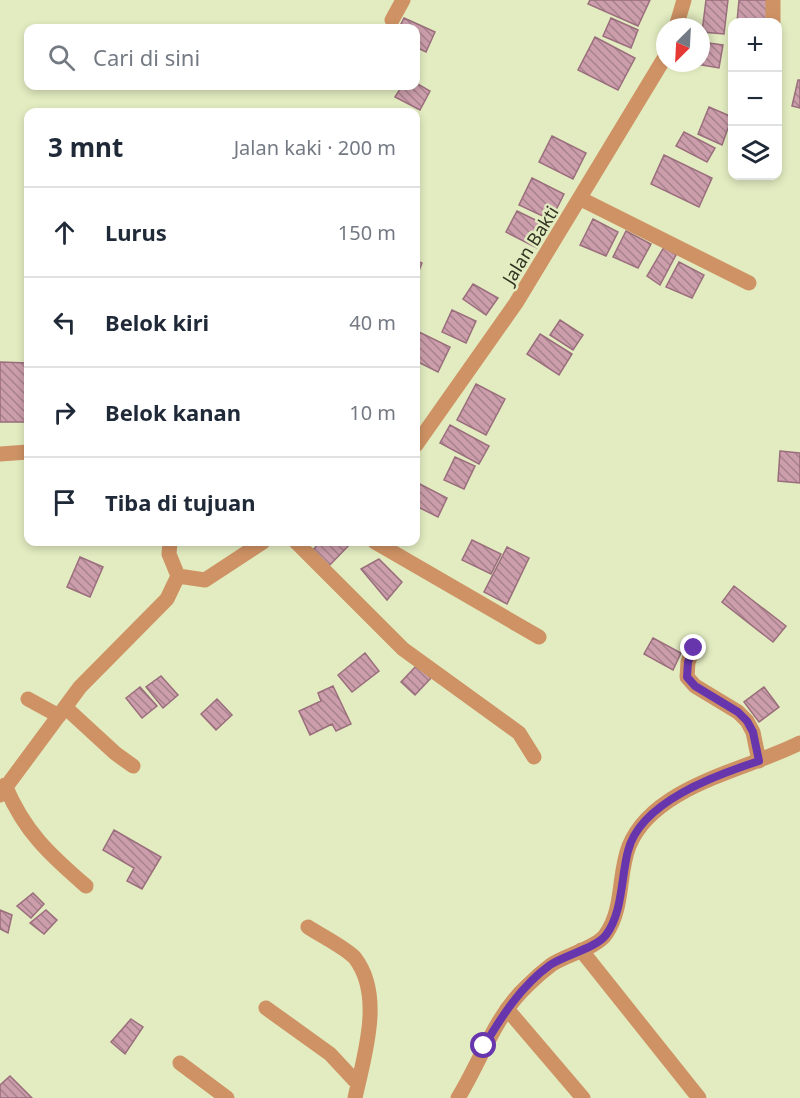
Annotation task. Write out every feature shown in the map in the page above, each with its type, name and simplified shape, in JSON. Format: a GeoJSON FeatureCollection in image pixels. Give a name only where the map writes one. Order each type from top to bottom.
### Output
{"type":"FeatureCollection","features":[{"type":"Feature","properties":{"kind":"street"},"geometry":{"type":"LineString","coordinates":[[392,20],[403,0]]}},
{"type":"Feature","properties":{"kind":"street"},"geometry":{"type":"LineString","coordinates":[[679,18],[684,0]]}},
{"type":"Feature","properties":{"kind":"street"},"geometry":{"type":"LineString","coordinates":[[773,0],[773,18]]}},
{"type":"Feature","properties":{"kind":"street","name":"Jalan Bakti"},"geometry":{"type":"LineString","coordinates":[[420,439],[516,303],[656,72]]}},
{"type":"Feature","properties":{"kind":"street"},"geometry":{"type":"LineString","coordinates":[[581,199],[749,283]]}},
{"type":"Feature","properties":{"kind":"street"},"geometry":{"type":"LineString","coordinates":[[0,454],[24,452]]}},
{"type":"Feature","properties":{"kind":"street"},"geometry":{"type":"LineString","coordinates":[[86,886],[42,848],[3,790],[80,687],[166,599],[178,576],[169,554],[170,546]]}},
{"type":"Feature","properties":{"kind":"street"},"geometry":{"type":"LineString","coordinates":[[178,576],[204,580],[257,546]]}},
{"type":"Feature","properties":{"kind":"street"},"geometry":{"type":"LineString","coordinates":[[300,546],[403,649],[519,733],[534,757]]}},
{"type":"Feature","properties":{"kind":"street"},"geometry":{"type":"LineString","coordinates":[[382,546],[539,637]]}},
{"type":"Feature","properties":{"kind":"street"},"geometry":{"type":"LineString","coordinates":[[694,648],[688,662],[687,677],[695,686],[738,712],[747,721],[753,732],[759,761]]}},
{"type":"Feature","properties":{"kind":"street"},"geometry":{"type":"LineString","coordinates":[[28,699],[62,711],[133,766]]}},
{"type":"Feature","properties":{"kind":"street"},"geometry":{"type":"LineString","coordinates":[[458,1098],[484,1046],[507,1009],[525,987],[551,964],[606,936],[616,914],[628,849],[636,832],[653,812],[715,775],[759,761],[800,743]]}},
{"type":"Feature","properties":{"kind":"street"},"geometry":{"type":"LineString","coordinates":[[308,927],[354,958],[370,991],[367,1046],[357,1091]]}},
{"type":"Feature","properties":{"kind":"street"},"geometry":{"type":"LineString","coordinates":[[581,950],[699,1098]]}},
{"type":"Feature","properties":{"kind":"street"},"geometry":{"type":"LineString","coordinates":[[266,1008],[330,1054],[357,1091]]}},
{"type":"Feature","properties":{"kind":"street"},"geometry":{"type":"LineString","coordinates":[[507,1009],[583,1098]]}},
{"type":"Feature","properties":{"kind":"street"},"geometry":{"type":"LineString","coordinates":[[180,1063],[227,1098]]}},
{"type":"Feature","properties":{"kind":"building"},"geometry":{"type":"Polygon","coordinates":[[[590,0],[650,0],[638,26],[588,4],[590,0]]]}},
{"type":"Feature","properties":{"kind":"building"},"geometry":{"type":"Polygon","coordinates":[[[706,0],[728,0],[724,34],[710,33],[710,18],[704,18],[706,0]]]}},
{"type":"Feature","properties":{"kind":"building"},"geometry":{"type":"Polygon","coordinates":[[[739,0],[768,0],[767,18],[737,18],[739,0]]]}},
{"type":"Feature","properties":{"kind":"building"},"geometry":{"type":"Polygon","coordinates":[[[404,18],[417,24],[401,24],[404,18]]]}},
{"type":"Feature","properties":{"kind":"building"},"geometry":{"type":"Polygon","coordinates":[[[611,18],[638,30],[631,48],[603,36],[611,18]]]}},
{"type":"Feature","properties":{"kind":"building"},"geometry":{"type":"Polygon","coordinates":[[[420,25],[435,32],[426,52],[420,49],[420,25]]]}},
{"type":"Feature","properties":{"kind":"building"},"geometry":{"type":"Polygon","coordinates":[[[595,37],[635,58],[618,90],[578,70],[595,37]]]}},
{"type":"Feature","properties":{"kind":"building"},"geometry":{"type":"Polygon","coordinates":[[[710,43],[723,45],[719,68],[710,66],[710,43]]]}},
{"type":"Feature","properties":{"kind":"building"},"geometry":{"type":"Polygon","coordinates":[[[798,80],[800,80],[800,108],[792,106],[798,80]]]}},
{"type":"Feature","properties":{"kind":"building"},"geometry":{"type":"Polygon","coordinates":[[[420,85],[430,91],[420,110],[395,97],[399,90],[420,90],[420,85]]]}},
{"type":"Feature","properties":{"kind":"building"},"geometry":{"type":"Polygon","coordinates":[[[709,107],[728,115],[728,128],[722,145],[698,134],[709,107]]]}},
{"type":"Feature","properties":{"kind":"building"},"geometry":{"type":"Polygon","coordinates":[[[684,132],[715,148],[707,162],[676,146],[684,132]]]}},
{"type":"Feature","properties":{"kind":"building"},"geometry":{"type":"Polygon","coordinates":[[[552,136],[586,153],[573,179],[539,162],[552,136]]]}},
{"type":"Feature","properties":{"kind":"building"},"geometry":{"type":"Polygon","coordinates":[[[664,155],[712,178],[699,207],[651,184],[664,155]]]}},
{"type":"Feature","properties":{"kind":"building"},"geometry":{"type":"Polygon","coordinates":[[[532,178],[564,194],[551,220],[519,205],[532,178]]]}},
{"type":"Feature","properties":{"kind":"building"},"geometry":{"type":"Polygon","coordinates":[[[517,211],[548,226],[537,248],[506,232],[517,211]]]}},
{"type":"Feature","properties":{"kind":"building"},"geometry":{"type":"Polygon","coordinates":[[[593,219],[618,232],[606,256],[580,245],[593,219]]]}},
{"type":"Feature","properties":{"kind":"building"},"geometry":{"type":"Polygon","coordinates":[[[626,231],[651,244],[638,268],[613,257],[626,231]]]}},
{"type":"Feature","properties":{"kind":"building"},"geometry":{"type":"Polygon","coordinates":[[[664,247],[676,255],[660,285],[647,276],[664,247]]]}},
{"type":"Feature","properties":{"kind":"building"},"geometry":{"type":"Polygon","coordinates":[[[679,262],[704,275],[692,298],[666,287],[679,262]]]}},
{"type":"Feature","properties":{"kind":"building"},"geometry":{"type":"Polygon","coordinates":[[[473,284],[498,298],[486,315],[463,299],[473,284]]]}},
{"type":"Feature","properties":{"kind":"building"},"geometry":{"type":"Polygon","coordinates":[[[452,310],[476,321],[466,343],[442,332],[452,310]]]}},
{"type":"Feature","properties":{"kind":"building"},"geometry":{"type":"Polygon","coordinates":[[[560,320],[583,335],[573,350],[550,335],[560,320]]]}},
{"type":"Feature","properties":{"kind":"building"},"geometry":{"type":"Polygon","coordinates":[[[420,332],[450,347],[438,372],[420,363],[420,332]]]}},
{"type":"Feature","properties":{"kind":"building"},"geometry":{"type":"Polygon","coordinates":[[[540,334],[572,354],[559,375],[527,354],[540,334]]]}},
{"type":"Feature","properties":{"kind":"building"},"geometry":{"type":"Polygon","coordinates":[[[0,362],[24,363],[24,422],[0,422],[0,362]]]}},
{"type":"Feature","properties":{"kind":"building"},"geometry":{"type":"Polygon","coordinates":[[[476,384],[505,399],[486,435],[457,420],[476,384]]]}},
{"type":"Feature","properties":{"kind":"building"},"geometry":{"type":"Polygon","coordinates":[[[450,425],[489,446],[479,464],[440,443],[450,425]]]}},
{"type":"Feature","properties":{"kind":"building"},"geometry":{"type":"Polygon","coordinates":[[[780,451],[800,453],[800,483],[778,481],[780,451]]]}},
{"type":"Feature","properties":{"kind":"building"},"geometry":{"type":"Polygon","coordinates":[[[455,457],[475,466],[464,489],[444,480],[455,457]]]}},
{"type":"Feature","properties":{"kind":"building"},"geometry":{"type":"Polygon","coordinates":[[[420,484],[447,498],[438,517],[420,508],[420,484]]]}},
{"type":"Feature","properties":{"kind":"building"},"geometry":{"type":"Polygon","coordinates":[[[472,540],[501,554],[491,574],[462,560],[472,540]]]}},
{"type":"Feature","properties":{"kind":"building"},"geometry":{"type":"Polygon","coordinates":[[[316,546],[348,546],[327,568],[311,552],[316,546]]]}},
{"type":"Feature","properties":{"kind":"building"},"geometry":{"type":"Polygon","coordinates":[[[507,547],[529,558],[507,604],[484,592],[507,547]]]}},
{"type":"Feature","properties":{"kind":"building"},"geometry":{"type":"Polygon","coordinates":[[[80,557],[103,567],[90,597],[67,587],[80,557]]]}},
{"type":"Feature","properties":{"kind":"building"},"geometry":{"type":"Polygon","coordinates":[[[379,559],[402,582],[387,600],[361,569],[379,559]]]}},
{"type":"Feature","properties":{"kind":"building"},"geometry":{"type":"Polygon","coordinates":[[[734,586],[786,626],[773,642],[722,602],[734,586]]]}},
{"type":"Feature","properties":{"kind":"building"},"geometry":{"type":"Polygon","coordinates":[[[653,638],[681,653],[673,670],[644,654],[653,638]]]}},
{"type":"Feature","properties":{"kind":"building"},"geometry":{"type":"Polygon","coordinates":[[[365,653],[379,671],[352,692],[338,675],[365,653]]]}},
{"type":"Feature","properties":{"kind":"building"},"geometry":{"type":"Polygon","coordinates":[[[417,665],[431,678],[415,695],[401,682],[417,665]]]}},
{"type":"Feature","properties":{"kind":"building"},"geometry":{"type":"Polygon","coordinates":[[[161,676],[178,695],[163,708],[146,687],[161,676]]]}},
{"type":"Feature","properties":{"kind":"building"},"geometry":{"type":"Polygon","coordinates":[[[333,686],[351,724],[336,731],[332,724],[310,735],[299,711],[321,701],[318,693],[333,686]]]}},
{"type":"Feature","properties":{"kind":"building"},"geometry":{"type":"Polygon","coordinates":[[[140,687],[157,706],[142,718],[126,698],[140,687]]]}},
{"type":"Feature","properties":{"kind":"building"},"geometry":{"type":"Polygon","coordinates":[[[764,687],[779,707],[759,722],[744,702],[764,687]]]}},
{"type":"Feature","properties":{"kind":"building"},"geometry":{"type":"Polygon","coordinates":[[[217,699],[232,715],[216,730],[201,714],[217,699]]]}},
{"type":"Feature","properties":{"kind":"building"},"geometry":{"type":"Polygon","coordinates":[[[114,830],[161,857],[142,889],[127,881],[134,868],[103,850],[114,830]]]}},
{"type":"Feature","properties":{"kind":"building"},"geometry":{"type":"Polygon","coordinates":[[[33,893],[44,904],[31,918],[17,906],[33,893]]]}},
{"type":"Feature","properties":{"kind":"building"},"geometry":{"type":"Polygon","coordinates":[[[0,910],[12,915],[8,933],[0,929],[0,910]]]}},
{"type":"Feature","properties":{"kind":"building"},"geometry":{"type":"Polygon","coordinates":[[[46,910],[57,920],[44,934],[30,923],[46,910]]]}},
{"type":"Feature","properties":{"kind":"building"},"geometry":{"type":"Polygon","coordinates":[[[131,1019],[143,1027],[125,1054],[111,1042],[131,1019]]]}},
{"type":"Feature","properties":{"kind":"building"},"geometry":{"type":"Polygon","coordinates":[[[10,1076],[32,1098],[0,1098],[0,1085],[10,1076]]]}},
{"type":"Feature","properties":{"kind":"route"},"geometry":{"type":"LineString","coordinates":[[484,1046],[500,1019],[525,987],[551,964],[606,936],[616,914],[628,849],[636,832],[653,812],[715,775],[759,761],[753,732],[747,721],[738,712],[695,686],[687,677],[688,662],[694,648]]}}]}
